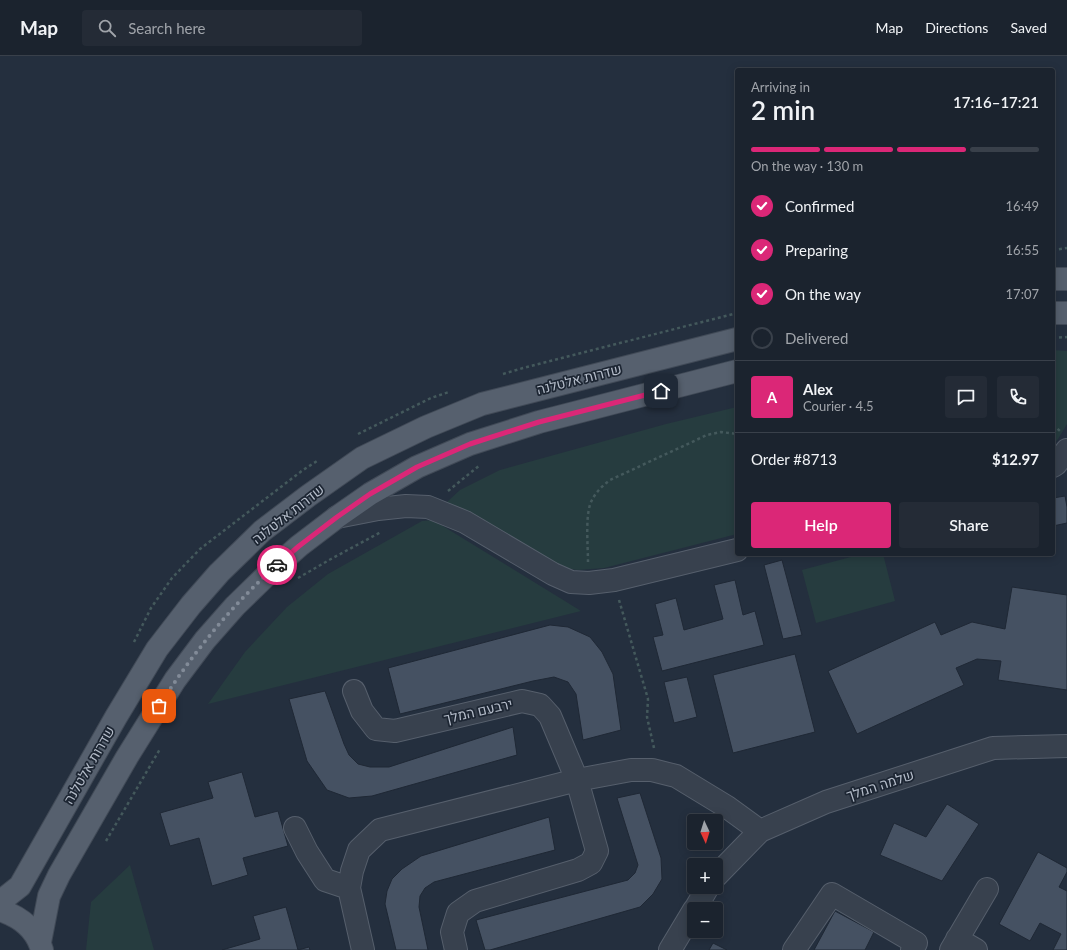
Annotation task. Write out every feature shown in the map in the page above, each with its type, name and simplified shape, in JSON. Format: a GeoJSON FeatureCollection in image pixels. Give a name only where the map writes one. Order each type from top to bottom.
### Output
{"type":"FeatureCollection","features":[{"type":"Feature","properties":{"kind":"main road"},"geometry":{"type":"LineString","coordinates":[[1055,279],[1067,279]]}},
{"type":"Feature","properties":{"kind":"main road"},"geometry":{"type":"LineString","coordinates":[[1055,313],[1067,313]]}},
{"type":"Feature","properties":{"kind":"main road","name":"שדרות אלטלנה"},"geometry":{"type":"LineString","coordinates":[[0,900],[20,886],[116,717],[157,649],[191,605],[219,573],[262,531],[362,458],[426,427],[482,404],[735,340]]}},
{"type":"Feature","properties":{"kind":"main road","name":"שדרות אלטלנה"},"geometry":{"type":"LineString","coordinates":[[41,946],[49,896],[58,875],[127,757],[175,680],[205,640],[235,606],[299,546],[370,494],[417,467],[470,444],[539,422],[735,372]]}},
{"type":"Feature","properties":{"kind":"main road"},"geometry":{"type":"LineString","coordinates":[[0,910],[17,916],[30,928],[41,946]]}},
{"type":"Feature","properties":{"kind":"street"},"geometry":{"type":"LineString","coordinates":[[1055,464],[1067,450]]}},
{"type":"Feature","properties":{"kind":"street"},"geometry":{"type":"LineString","coordinates":[[337,517],[378,509],[406,506],[428,506],[465,522],[553,574],[571,582],[588,583],[614,580],[735,550]]}},
{"type":"Feature","properties":{"kind":"street","name":"ירבעם המלך"},"geometry":{"type":"LineString","coordinates":[[354,691],[362,711],[376,728],[395,731],[522,701],[540,705],[550,716],[577,780],[597,851],[591,863],[578,870],[475,901],[458,913],[452,932],[456,950]]}},
{"type":"Feature","properties":{"kind":"street","name":"שלמה המלך"},"geometry":{"type":"LineString","coordinates":[[723,869],[760,831],[826,802],[993,748],[1067,746]]}},
{"type":"Feature","properties":{"kind":"street"},"geometry":{"type":"LineString","coordinates":[[363,950],[349,888],[352,871],[359,850],[380,830],[577,780],[631,770],[652,770],[676,776],[727,807],[760,831]]}},
{"type":"Feature","properties":{"kind":"street"},"geometry":{"type":"LineString","coordinates":[[295,828],[307,852],[325,880],[349,888]]}},
{"type":"Feature","properties":{"kind":"street"},"geometry":{"type":"LineString","coordinates":[[976,950],[954,945],[987,889]]}},
{"type":"Feature","properties":{"kind":"street"},"geometry":{"type":"LineString","coordinates":[[794,950],[832,894],[916,943],[912,950]]}},
{"type":"Feature","properties":{"kind":"street"},"geometry":{"type":"LineString","coordinates":[[670,950],[687,922]]}},
{"type":"Feature","properties":{"kind":"path"},"geometry":{"type":"LineString","coordinates":[[1055,250],[1067,248]]}},
{"type":"Feature","properties":{"kind":"path"},"geometry":{"type":"LineString","coordinates":[[1055,338],[1067,337]]}},
{"type":"Feature","properties":{"kind":"path"},"geometry":{"type":"LineString","coordinates":[[588,583],[588,518],[591,502],[599,489],[610,480],[707,435],[722,432],[735,434]]}},
{"type":"Feature","properties":{"kind":"path"},"geometry":{"type":"LineString","coordinates":[[428,506],[481,464]]}},
{"type":"Feature","properties":{"kind":"path"},"geometry":{"type":"LineString","coordinates":[[298,578],[387,529]]}},
{"type":"Feature","properties":{"kind":"path"},"geometry":{"type":"LineString","coordinates":[[614,580],[648,699],[647,717],[660,772]]}},
{"type":"Feature","properties":{"kind":"path"},"geometry":{"type":"LineString","coordinates":[[103,847],[163,744]]}},
{"type":"Feature","properties":{"kind":"green space"},"geometry":{"type":"Polygon","coordinates":[[[1055,350],[1067,351],[1067,424],[1055,443],[1055,350]]]}},
{"type":"Feature","properties":{"kind":"green space"},"geometry":{"type":"Polygon","coordinates":[[[735,407],[735,535],[604,568],[578,570],[560,568],[447,502],[460,490],[500,470],[666,424],[735,407]]]}},
{"type":"Feature","properties":{"kind":"green space"},"geometry":{"type":"Polygon","coordinates":[[[433,520],[581,611],[208,704],[245,652],[287,607],[328,574],[422,521],[433,520]]]}},
{"type":"Feature","properties":{"kind":"green space"},"geometry":{"type":"Polygon","coordinates":[[[854,556],[884,556],[895,601],[816,623],[802,570],[854,556]]]}},
{"type":"Feature","properties":{"kind":"green space"},"geometry":{"type":"Polygon","coordinates":[[[130,865],[154,950],[86,950],[91,902],[130,865]]]}},
{"type":"Feature","properties":{"kind":"building"},"geometry":{"type":"Polygon","coordinates":[[[1065,496],[1067,523],[1055,526],[1055,498],[1065,496]]]}},
{"type":"Feature","properties":{"kind":"building"},"geometry":{"type":"Polygon","coordinates":[[[782,560],[802,635],[783,639],[764,565],[782,560]]]}},
{"type":"Feature","properties":{"kind":"building"},"geometry":{"type":"Polygon","coordinates":[[[735,580],[743,615],[755,611],[764,645],[662,671],[653,637],[663,635],[655,604],[676,598],[684,630],[723,619],[714,585],[735,580]]]}},
{"type":"Feature","properties":{"kind":"building"},"geometry":{"type":"Polygon","coordinates":[[[1012,587],[1067,595],[1067,690],[998,680],[1001,661],[977,659],[956,668],[964,685],[857,734],[828,671],[935,622],[941,635],[972,622],[1005,629],[1012,587]]]}},
{"type":"Feature","properties":{"kind":"building"},"geometry":{"type":"Polygon","coordinates":[[[550,625],[568,627],[590,637],[602,652],[613,674],[621,730],[583,740],[576,694],[568,682],[554,677],[400,714],[388,668],[550,625]]]}},
{"type":"Feature","properties":{"kind":"building"},"geometry":{"type":"Polygon","coordinates":[[[795,654],[815,732],[733,753],[713,675],[795,654]]]}},
{"type":"Feature","properties":{"kind":"building"},"geometry":{"type":"Polygon","coordinates":[[[687,677],[697,717],[674,723],[664,682],[687,677]]]}},
{"type":"Feature","properties":{"kind":"building"},"geometry":{"type":"Polygon","coordinates":[[[325,691],[344,744],[349,755],[358,764],[370,767],[389,767],[513,727],[517,755],[372,796],[349,798],[327,790],[307,761],[289,699],[325,691]]]}},
{"type":"Feature","properties":{"kind":"building"},"geometry":{"type":"Polygon","coordinates":[[[242,772],[255,817],[278,811],[288,846],[243,858],[248,875],[212,886],[199,838],[170,846],[160,813],[213,798],[208,782],[242,772]]]}},
{"type":"Feature","properties":{"kind":"building"},"geometry":{"type":"Polygon","coordinates":[[[640,793],[661,858],[662,879],[653,894],[640,907],[490,950],[485,950],[476,920],[628,880],[635,873],[638,865],[617,798],[640,793]]]}},
{"type":"Feature","properties":{"kind":"building"},"geometry":{"type":"Polygon","coordinates":[[[947,804],[979,824],[942,881],[880,855],[894,823],[926,837],[947,804]]]}},
{"type":"Feature","properties":{"kind":"building"},"geometry":{"type":"Polygon","coordinates":[[[549,817],[555,850],[434,882],[425,888],[420,896],[419,907],[428,950],[396,950],[385,904],[387,891],[392,879],[402,869],[421,856],[549,817]]]}},
{"type":"Feature","properties":{"kind":"building"},"geometry":{"type":"Polygon","coordinates":[[[1038,852],[1067,868],[1067,872],[1059,887],[1067,891],[1067,950],[1053,950],[1061,934],[1040,923],[1030,941],[999,924],[1038,852]]]}},
{"type":"Feature","properties":{"kind":"building"},"geometry":{"type":"Polygon","coordinates":[[[286,907],[298,950],[222,950],[260,939],[253,916],[286,907]]]}},
{"type":"Feature","properties":{"kind":"building"},"geometry":{"type":"Polygon","coordinates":[[[835,911],[874,932],[865,950],[814,950],[835,911]]]}},
{"type":"Feature","properties":{"kind":"building"},"geometry":{"type":"Polygon","coordinates":[[[713,943],[727,950],[709,950],[713,943]]]}},
{"type":"Feature","properties":{"kind":"building"},"geometry":{"type":"Polygon","coordinates":[[[309,947],[310,950],[298,950],[309,947]]]}},
{"type":"Feature","properties":{"kind":"way so far"},"geometry":{"type":"LineString","coordinates":[[159,706],[175,680],[205,640],[235,606],[277,565]]}},
{"type":"Feature","properties":{"kind":"route"},"geometry":{"type":"LineString","coordinates":[[277,565],[337,517],[370,494],[417,467],[470,444],[539,422],[661,391]]}}]}
